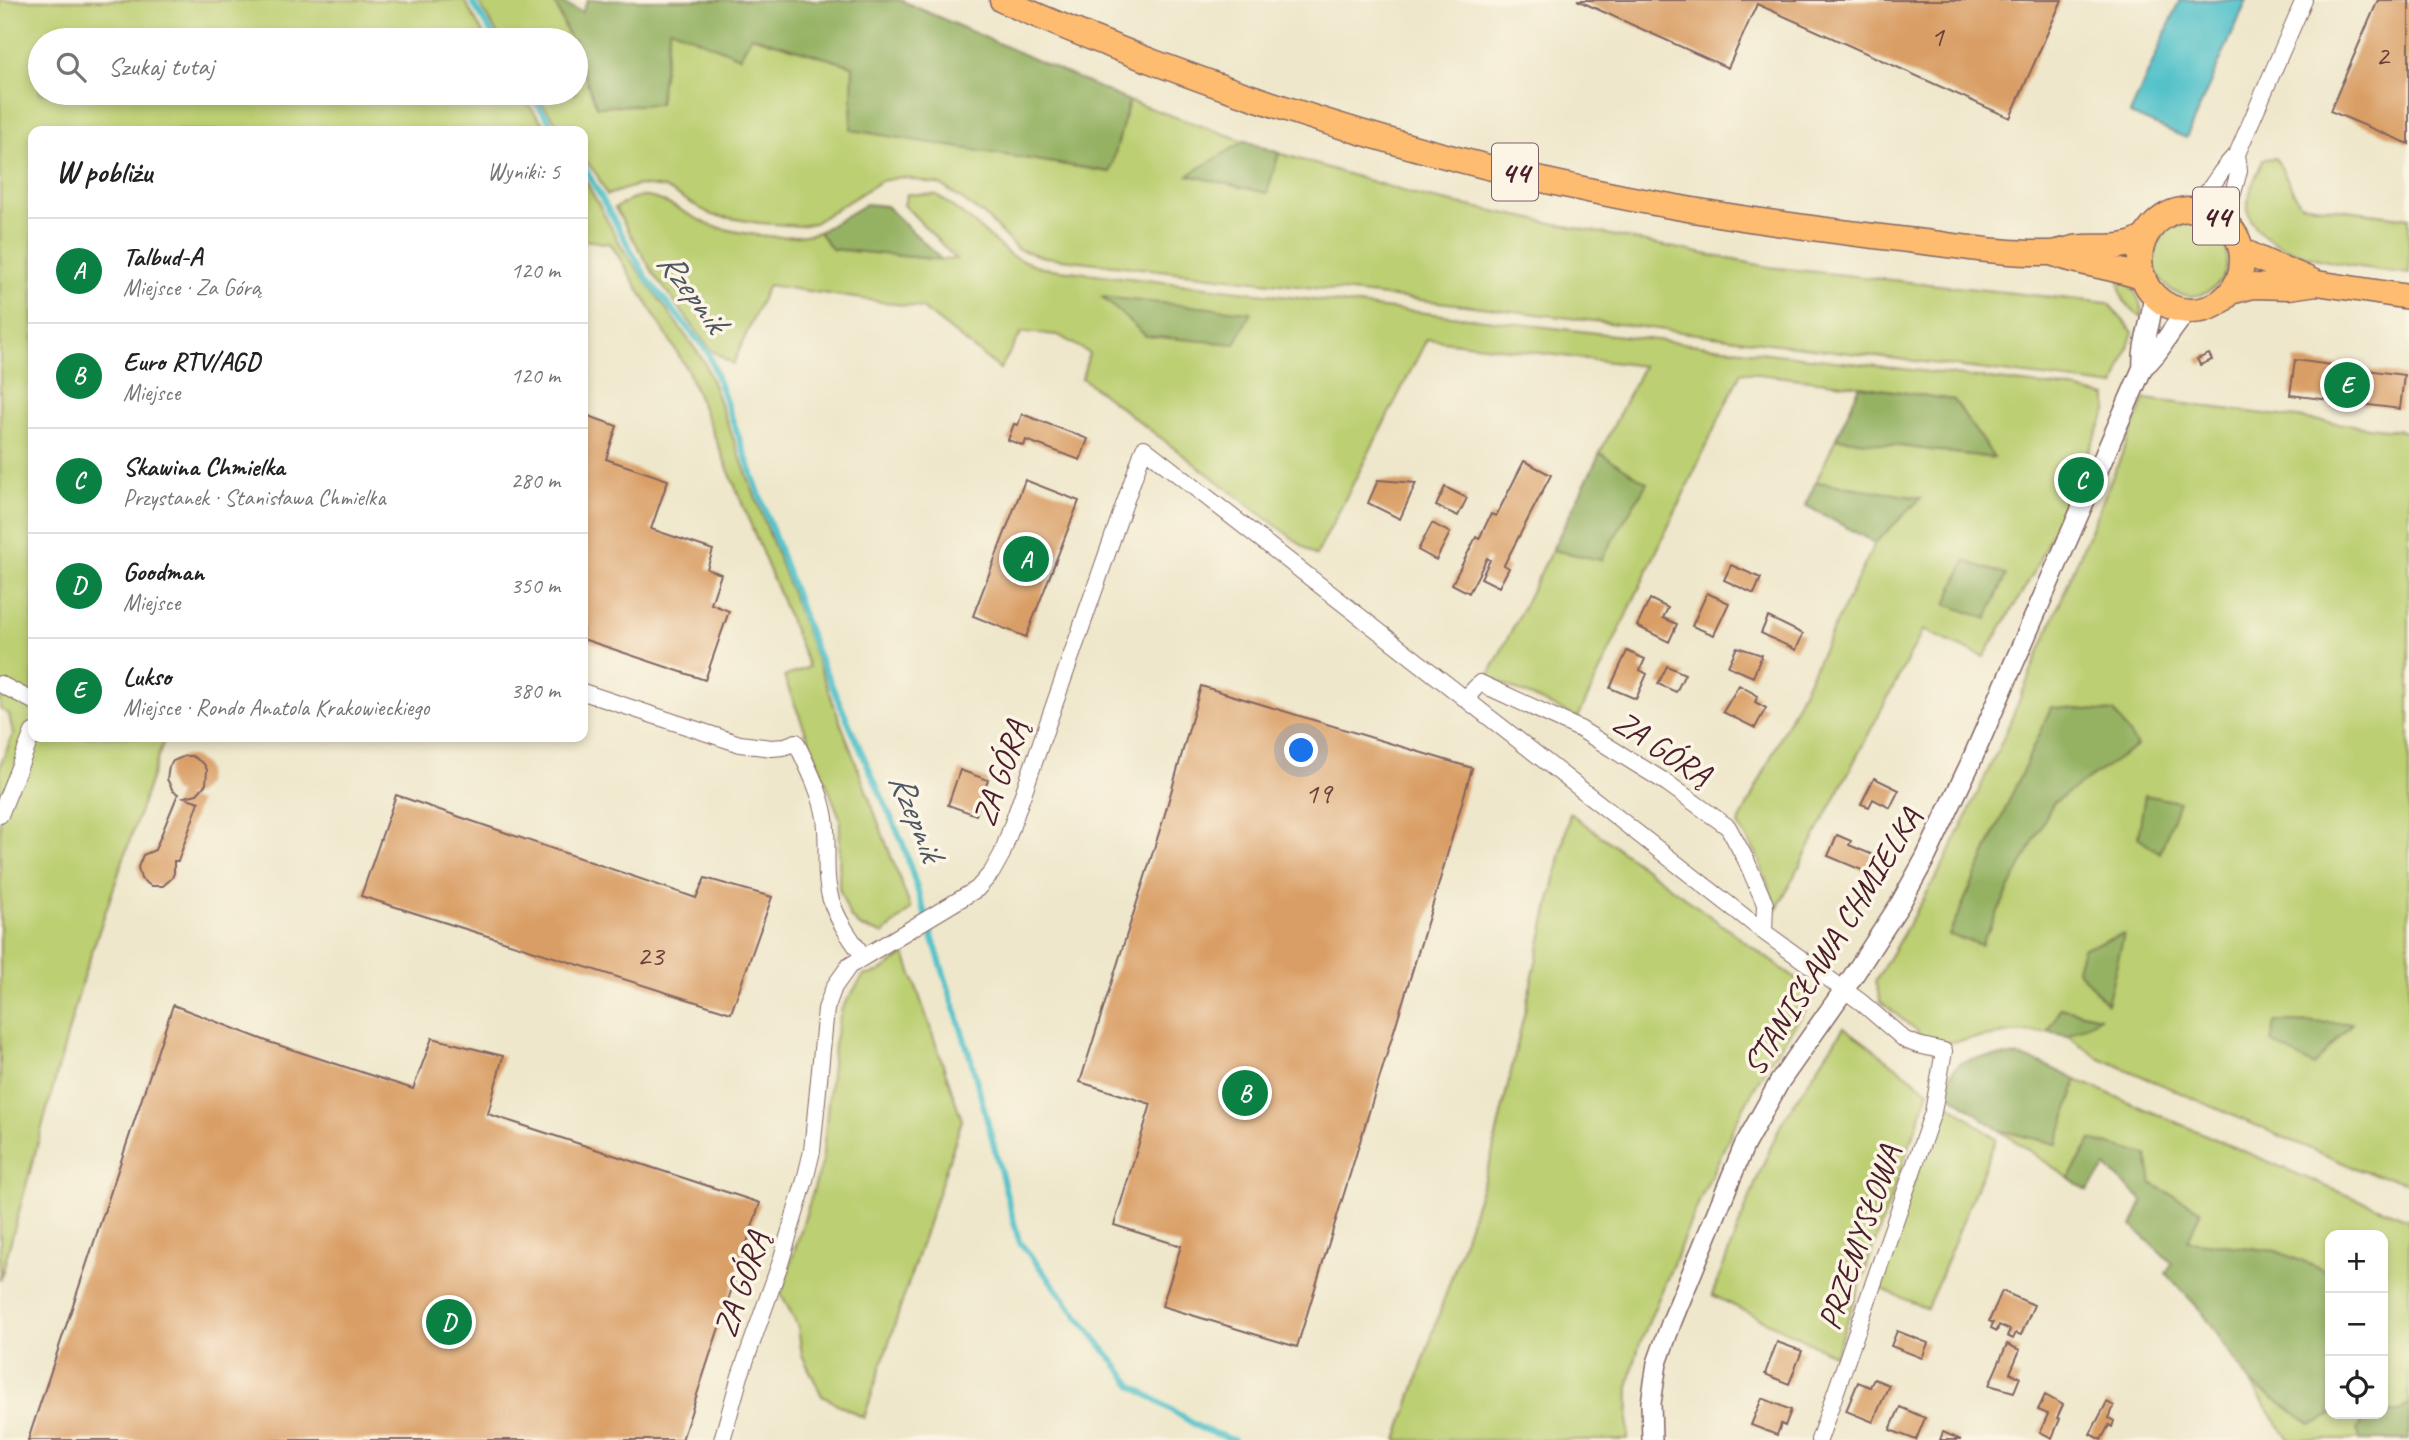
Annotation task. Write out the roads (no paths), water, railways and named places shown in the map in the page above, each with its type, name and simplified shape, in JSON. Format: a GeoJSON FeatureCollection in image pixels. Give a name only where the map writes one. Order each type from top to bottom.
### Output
{"type":"FeatureCollection","features":[{"type":"Feature","properties":{"kind":"main road","name":"44"},"geometry":{"type":"LineString","coordinates":[[1002,0],[1043,19],[1142,57],[1309,117],[1547,180],[1662,205],[1798,227],[1978,249],[2050,253],[2080,247],[2121,247],[2146,236]]}},
{"type":"Feature","properties":{"kind":"main road","name":"44"},"geometry":{"type":"LineString","coordinates":[[2148,285],[2140,257],[2146,236],[2165,216],[2191,209],[2213,214],[2261,261],[2294,271],[2317,283]]}},
{"type":"Feature","properties":{"kind":"main road","name":"44"},"geometry":{"type":"LineString","coordinates":[[2231,292],[2241,272],[2235,238]]}},
{"type":"Feature","properties":{"kind":"main road","name":"44"},"geometry":{"type":"LineString","coordinates":[[2050,253],[2078,263],[2113,268],[2148,285],[2168,306],[2188,311],[2216,304],[2231,292],[2253,286],[2289,287],[2317,283],[2409,297]]}},
{"type":"Feature","properties":{"kind":"street"},"geometry":{"type":"LineString","coordinates":[[2191,209],[2204,198],[2225,164],[2237,154],[2304,0]]}},
{"type":"Feature","properties":{"kind":"street"},"geometry":{"type":"LineString","coordinates":[[2235,238],[2230,204],[2239,171],[2237,154]]}},
{"type":"Feature","properties":{"kind":"street","name":"STANISŁAWA CHMIELKA"},"geometry":{"type":"LineString","coordinates":[[1652,1440],[1651,1403],[1657,1363],[1744,1146],[1780,1081],[1900,904],[1947,814],[2143,367],[2142,350],[2152,317],[2148,285]]}},
{"type":"Feature","properties":{"kind":"street","name":"STANISŁAWA CHMIELKA"},"geometry":{"type":"LineString","coordinates":[[2143,367],[2156,357],[2174,326],[2188,311]]}},
{"type":"Feature","properties":{"kind":"street","name":"ZA GÓRĄ"},"geometry":{"type":"LineString","coordinates":[[722,1440],[740,1376],[780,1264],[805,1180],[812,1151],[827,1009],[835,987],[849,966],[977,889],[992,872],[1002,854],[1144,448],[1905,1040],[1925,1048],[1944,1051]]}},
{"type":"Feature","properties":{"kind":"street","name":"ZA GÓRĄ"},"geometry":{"type":"LineString","coordinates":[[1465,699],[1480,683],[1580,729],[1667,783],[1728,827],[1765,904],[1764,932]]}},
{"type":"Feature","properties":{"kind":"street"},"geometry":{"type":"LineString","coordinates":[[0,684],[28,698]]}},
{"type":"Feature","properties":{"kind":"street"},"geometry":{"type":"LineString","coordinates":[[588,694],[740,744],[772,748],[796,742],[822,802],[831,900],[845,931],[863,956]]}},
{"type":"Feature","properties":{"kind":"street"},"geometry":{"type":"LineString","coordinates":[[0,815],[29,742]]}},
{"type":"Feature","properties":{"kind":"street","name":"PRZEMYSŁOWA"},"geometry":{"type":"LineString","coordinates":[[1819,1440],[1933,1112],[1944,1051]]}},
{"type":"Feature","properties":{"kind":"water"},"geometry":{"type":"Polygon","coordinates":[[[2180,0],[2247,0],[2186,138],[2130,114],[2180,0]]]}},
{"type":"Feature","properties":{"kind":"waterway","name":"Rzepnik"},"geometry":{"type":"LineString","coordinates":[[471,0],[488,28]]}},
{"type":"Feature","properties":{"kind":"waterway","name":"Rzepnik"},"geometry":{"type":"LineString","coordinates":[[538,105],[553,126]]}},
{"type":"Feature","properties":{"kind":"waterway","name":"Rzepnik"},"geometry":{"type":"LineString","coordinates":[[588,174],[647,279],[708,352],[814,646],[903,844],[972,1063],[1019,1241],[1133,1386],[1202,1429],[1234,1440]]}},
{"type":"Feature","properties":{"kind":"place","name":"Lukso"},"geometry":{"type":"Point","coordinates":[2347,385]}},
{"type":"Feature","properties":{"kind":"place","name":"Skawina Chmielka"},"geometry":{"type":"Point","coordinates":[2081,480]}},
{"type":"Feature","properties":{"kind":"place","name":"Talbud-A"},"geometry":{"type":"Point","coordinates":[1026,559]}},
{"type":"Feature","properties":{"kind":"place","name":"Euro RTV/AGD"},"geometry":{"type":"Point","coordinates":[1245,1093]}},
{"type":"Feature","properties":{"kind":"place","name":"Goodman"},"geometry":{"type":"Point","coordinates":[449,1322]}}]}
